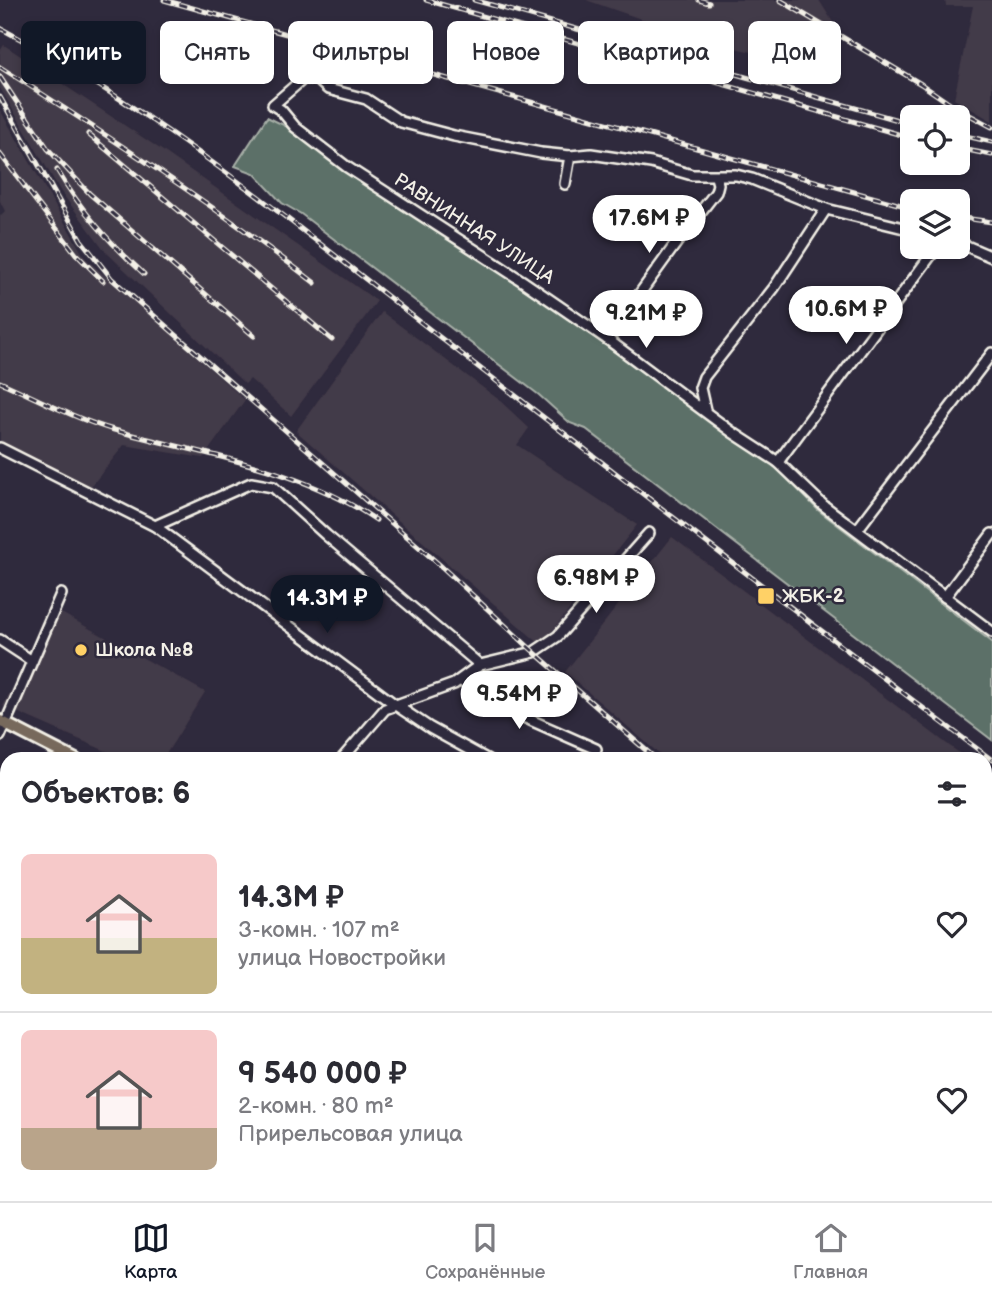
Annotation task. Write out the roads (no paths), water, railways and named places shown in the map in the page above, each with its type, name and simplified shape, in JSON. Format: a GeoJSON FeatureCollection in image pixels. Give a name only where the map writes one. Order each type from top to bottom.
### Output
{"type":"FeatureCollection","features":[{"type":"Feature","properties":{"kind":"main road"},"geometry":{"type":"LineString","coordinates":[[3,722],[61,752]]}},
{"type":"Feature","properties":{"kind":"street","name":"РАВНИННАЯ УЛИЦА"},"geometry":{"type":"LineString","coordinates":[[570,156],[454,136],[401,122],[366,99],[328,89],[311,77],[304,78],[273,105],[281,110],[295,127],[346,167],[521,280],[607,339],[732,432],[778,462],[823,505],[992,632]]}},
{"type":"Feature","properties":{"kind":"street"},"geometry":{"type":"LineString","coordinates":[[565,184],[570,156],[591,154],[651,163],[692,175],[736,175],[826,209],[900,227]]}},
{"type":"Feature","properties":{"kind":"street"},"geometry":{"type":"LineString","coordinates":[[607,339],[716,192],[716,177]]}},
{"type":"Feature","properties":{"kind":"street"},"geometry":{"type":"LineString","coordinates":[[705,410],[700,388],[704,377],[774,288],[826,209]]}},
{"type":"Feature","properties":{"kind":"street"},"geometry":{"type":"LineString","coordinates":[[970,248],[992,257]]}},
{"type":"Feature","properties":{"kind":"street"},"geometry":{"type":"LineString","coordinates":[[778,462],[928,259]]}},
{"type":"Feature","properties":{"kind":"street"},"geometry":{"type":"LineString","coordinates":[[857,530],[992,353]]}},
{"type":"Feature","properties":{"kind":"street"},"geometry":{"type":"LineString","coordinates":[[0,448],[155,526],[397,706],[474,752]]}},
{"type":"Feature","properties":{"kind":"street"},"geometry":{"type":"LineString","coordinates":[[155,526],[251,483],[273,487],[480,665]]}},
{"type":"Feature","properties":{"kind":"street"},"geometry":{"type":"LineString","coordinates":[[348,752],[385,709],[454,684],[480,665],[534,652],[558,636],[649,533]]}},
{"type":"Feature","properties":{"kind":"street"},"geometry":{"type":"LineString","coordinates":[[945,597],[992,534]]}},
{"type":"Feature","properties":{"kind":"street"},"geometry":{"type":"LineString","coordinates":[[0,736],[3,722],[61,594]]}},
{"type":"Feature","properties":{"kind":"street"},"geometry":{"type":"LineString","coordinates":[[0,640],[32,661]]}},
{"type":"Feature","properties":{"kind":"street"},"geometry":{"type":"LineString","coordinates":[[460,680],[492,703],[596,749]]}},
{"type":"Feature","properties":{"kind":"railway"},"geometry":{"type":"LineString","coordinates":[[164,0],[900,205]]}},
{"type":"Feature","properties":{"kind":"railway"},"geometry":{"type":"LineString","coordinates":[[426,0],[900,135]]}},
{"type":"Feature","properties":{"kind":"railway"},"geometry":{"type":"LineString","coordinates":[[474,0],[900,121]]}},
{"type":"Feature","properties":{"kind":"railway"},"geometry":{"type":"LineString","coordinates":[[699,0],[709,3]]}},
{"type":"Feature","properties":{"kind":"railway"},"geometry":{"type":"LineString","coordinates":[[780,0],[992,127]]}},
{"type":"Feature","properties":{"kind":"railway"},"geometry":{"type":"LineString","coordinates":[[0,28],[118,97],[230,175],[981,752]]}},
{"type":"Feature","properties":{"kind":"railway"},"geometry":{"type":"LineString","coordinates":[[0,67],[160,171],[315,283]]}},
{"type":"Feature","properties":{"kind":"railway"},"geometry":{"type":"LineString","coordinates":[[0,77],[48,149],[90,194],[254,336]]}},
{"type":"Feature","properties":{"kind":"railway"},"geometry":{"type":"LineString","coordinates":[[0,97],[81,240],[112,279],[442,567],[648,752]]}},
{"type":"Feature","properties":{"kind":"railway"},"geometry":{"type":"LineString","coordinates":[[88,134],[332,340]]}},
{"type":"Feature","properties":{"kind":"railway"},"geometry":{"type":"LineString","coordinates":[[970,137],[992,142]]}},
{"type":"Feature","properties":{"kind":"railway"},"geometry":{"type":"LineString","coordinates":[[970,151],[992,155]]}},
{"type":"Feature","properties":{"kind":"railway"},"geometry":{"type":"LineString","coordinates":[[0,154],[76,254],[103,281]]}},
{"type":"Feature","properties":{"kind":"railway"},"geometry":{"type":"LineString","coordinates":[[57,170],[97,226],[144,274]]}},
{"type":"Feature","properties":{"kind":"railway"},"geometry":{"type":"LineString","coordinates":[[970,219],[992,222]]}},
{"type":"Feature","properties":{"kind":"railway"},"geometry":{"type":"LineString","coordinates":[[0,382],[99,425],[283,475],[315,487],[376,520]]}},
{"type":"Feature","properties":{"kind":"place","name":"ЖБК-2"},"geometry":{"type":"Point","coordinates":[766,596]}},
{"type":"Feature","properties":{"kind":"place","name":"Школа №8"},"geometry":{"type":"Point","coordinates":[81,650]}}]}
